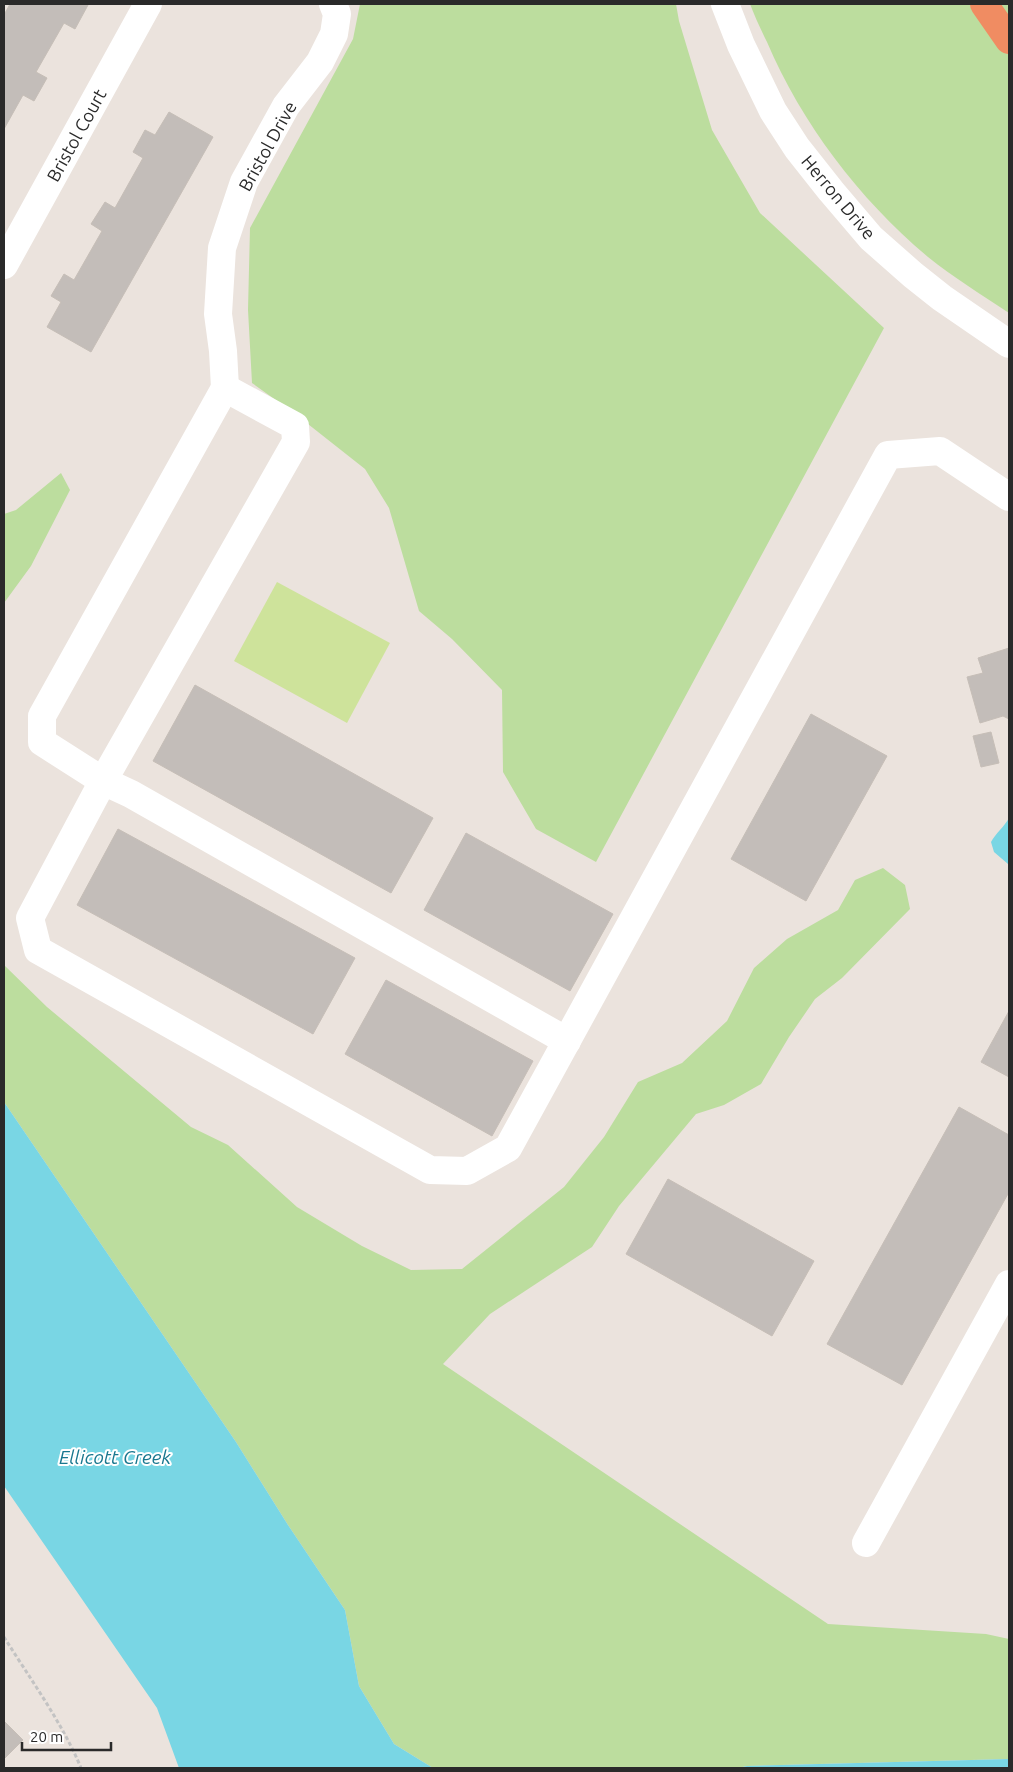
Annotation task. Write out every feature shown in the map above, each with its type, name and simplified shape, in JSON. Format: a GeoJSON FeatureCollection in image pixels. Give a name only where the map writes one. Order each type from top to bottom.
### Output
{"type":"FeatureCollection","features":[{"type":"Feature","properties":{"kind":"highway"},"geometry":{"type":"LineString","coordinates":[[984,4],[1009,40]]}},
{"type":"Feature","properties":{"kind":"street","name":"Bristol Court"},"geometry":{"type":"LineString","coordinates":[[4,266],[148,4]]}},
{"type":"Feature","properties":{"kind":"street","name":"Bristol Drive"},"geometry":{"type":"LineString","coordinates":[[225,388],[224,351],[218,314],[222,248],[244,182],[286,106],[320,62],[334,34],[337,14],[333,4]]}},
{"type":"Feature","properties":{"kind":"street","name":"Herron Drive"},"geometry":{"type":"LineString","coordinates":[[726,4],[742,45],[773,111],[797,148],[836,198],[871,238],[913,275],[942,298],[1009,344]]}},
{"type":"Feature","properties":{"kind":"street"},"geometry":{"type":"LineString","coordinates":[[567,1041],[131,794],[103,781],[42,742],[42,716],[225,388],[295,426],[296,442],[103,781],[30,918],[38,950],[430,1170],[467,1171],[508,1148],[567,1041],[888,455],[940,451],[1009,497]]}},
{"type":"Feature","properties":{"kind":"street"},"geometry":{"type":"LineString","coordinates":[[866,1543],[1009,1284]]}},
{"type":"Feature","properties":{"kind":"path"},"geometry":{"type":"LineString","coordinates":[[4,1636],[46,1704],[81,1768]]}},
{"type":"Feature","properties":{"kind":"green space"},"geometry":{"type":"Polygon","coordinates":[[[360,4],[676,4],[679,21],[712,130],[760,213],[884,328],[596,862],[536,829],[503,772],[502,690],[452,639],[419,611],[389,508],[365,469],[294,413],[252,383],[248,310],[250,228],[353,39],[360,4]]]}},
{"type":"Feature","properties":{"kind":"green space"},"geometry":{"type":"Polygon","coordinates":[[[750,4],[1009,4],[1009,313],[957,279],[928,257],[856,185],[815,131],[797,102],[750,4]]]}},
{"type":"Feature","properties":{"kind":"green space"},"geometry":{"type":"Polygon","coordinates":[[[61,473],[70,490],[31,566],[4,603],[4,514],[16,510],[61,473]]]}},
{"type":"Feature","properties":{"kind":"green space"},"geometry":{"type":"Polygon","coordinates":[[[277,582],[390,643],[347,723],[234,661],[277,582]]]}},
{"type":"Feature","properties":{"kind":"green space"},"geometry":{"type":"Polygon","coordinates":[[[883,868],[905,885],[910,909],[842,978],[815,999],[789,1037],[761,1084],[724,1105],[696,1114],[619,1206],[592,1247],[490,1314],[443,1364],[828,1624],[986,1634],[1009,1639],[1009,1759],[747,1766],[738,1768],[433,1768],[394,1744],[359,1686],[345,1610],[288,1525],[236,1442],[4,1102],[4,965],[47,1007],[191,1127],[228,1145],[297,1207],[362,1246],[411,1270],[462,1269],[564,1187],[604,1137],[638,1082],[682,1063],[727,1021],[754,968],[787,939],[838,910],[855,880],[883,868]]]}},
{"type":"Feature","properties":{"kind":"water"},"geometry":{"type":"Polygon","coordinates":[[[1009,818],[1008,864],[994,852],[991,842],[1009,818]]]}},
{"type":"Feature","properties":{"kind":"water","name":"Ellicott Creek"},"geometry":{"type":"Polygon","coordinates":[[[4,1102],[236,1442],[288,1525],[345,1610],[359,1686],[394,1744],[433,1768],[179,1768],[157,1708],[4,1486],[4,1102]]]}},
{"type":"Feature","properties":{"kind":"water"},"geometry":{"type":"Polygon","coordinates":[[[1009,1759],[1009,1768],[738,1768],[747,1766],[1009,1759]]]}},
{"type":"Feature","properties":{"kind":"building"},"geometry":{"type":"Polygon","coordinates":[[[10,4],[88,5],[75,29],[64,23],[36,72],[47,78],[34,101],[23,95],[4,129],[4,15],[10,4]]]}},
{"type":"Feature","properties":{"kind":"building"},"geometry":{"type":"Polygon","coordinates":[[[169,112],[213,137],[91,352],[47,327],[61,302],[51,296],[64,274],[74,280],[102,231],[91,224],[105,202],[115,208],[143,158],[133,152],[145,130],[155,135],[169,112]]]}},
{"type":"Feature","properties":{"kind":"building"},"geometry":{"type":"Polygon","coordinates":[[[1009,648],[1009,719],[1003,716],[980,723],[967,677],[983,673],[978,658],[1009,648]]]}},
{"type":"Feature","properties":{"kind":"building"},"geometry":{"type":"Polygon","coordinates":[[[195,685],[433,818],[391,893],[153,761],[195,685]]]}},
{"type":"Feature","properties":{"kind":"building"},"geometry":{"type":"Polygon","coordinates":[[[811,714],[887,756],[806,901],[731,859],[811,714]]]}},
{"type":"Feature","properties":{"kind":"building"},"geometry":{"type":"Polygon","coordinates":[[[991,732],[999,763],[981,767],[973,736],[991,732]]]}},
{"type":"Feature","properties":{"kind":"building"},"geometry":{"type":"Polygon","coordinates":[[[118,829],[355,958],[313,1034],[77,905],[118,829]]]}},
{"type":"Feature","properties":{"kind":"building"},"geometry":{"type":"Polygon","coordinates":[[[466,833],[613,914],[570,991],[424,910],[466,833]]]}},
{"type":"Feature","properties":{"kind":"building"},"geometry":{"type":"Polygon","coordinates":[[[386,980],[533,1061],[492,1136],[345,1054],[386,980]]]}},
{"type":"Feature","properties":{"kind":"building"},"geometry":{"type":"Polygon","coordinates":[[[1009,1011],[1009,1077],[981,1062],[1009,1011]]]}},
{"type":"Feature","properties":{"kind":"building"},"geometry":{"type":"Polygon","coordinates":[[[959,1107],[1009,1135],[1009,1192],[902,1385],[827,1344],[959,1107]]]}},
{"type":"Feature","properties":{"kind":"building"},"geometry":{"type":"Polygon","coordinates":[[[668,1179],[814,1261],[772,1336],[626,1254],[668,1179]]]}},
{"type":"Feature","properties":{"kind":"building"},"geometry":{"type":"Polygon","coordinates":[[[4,1721],[23,1740],[4,1759],[4,1721]]]}}]}
